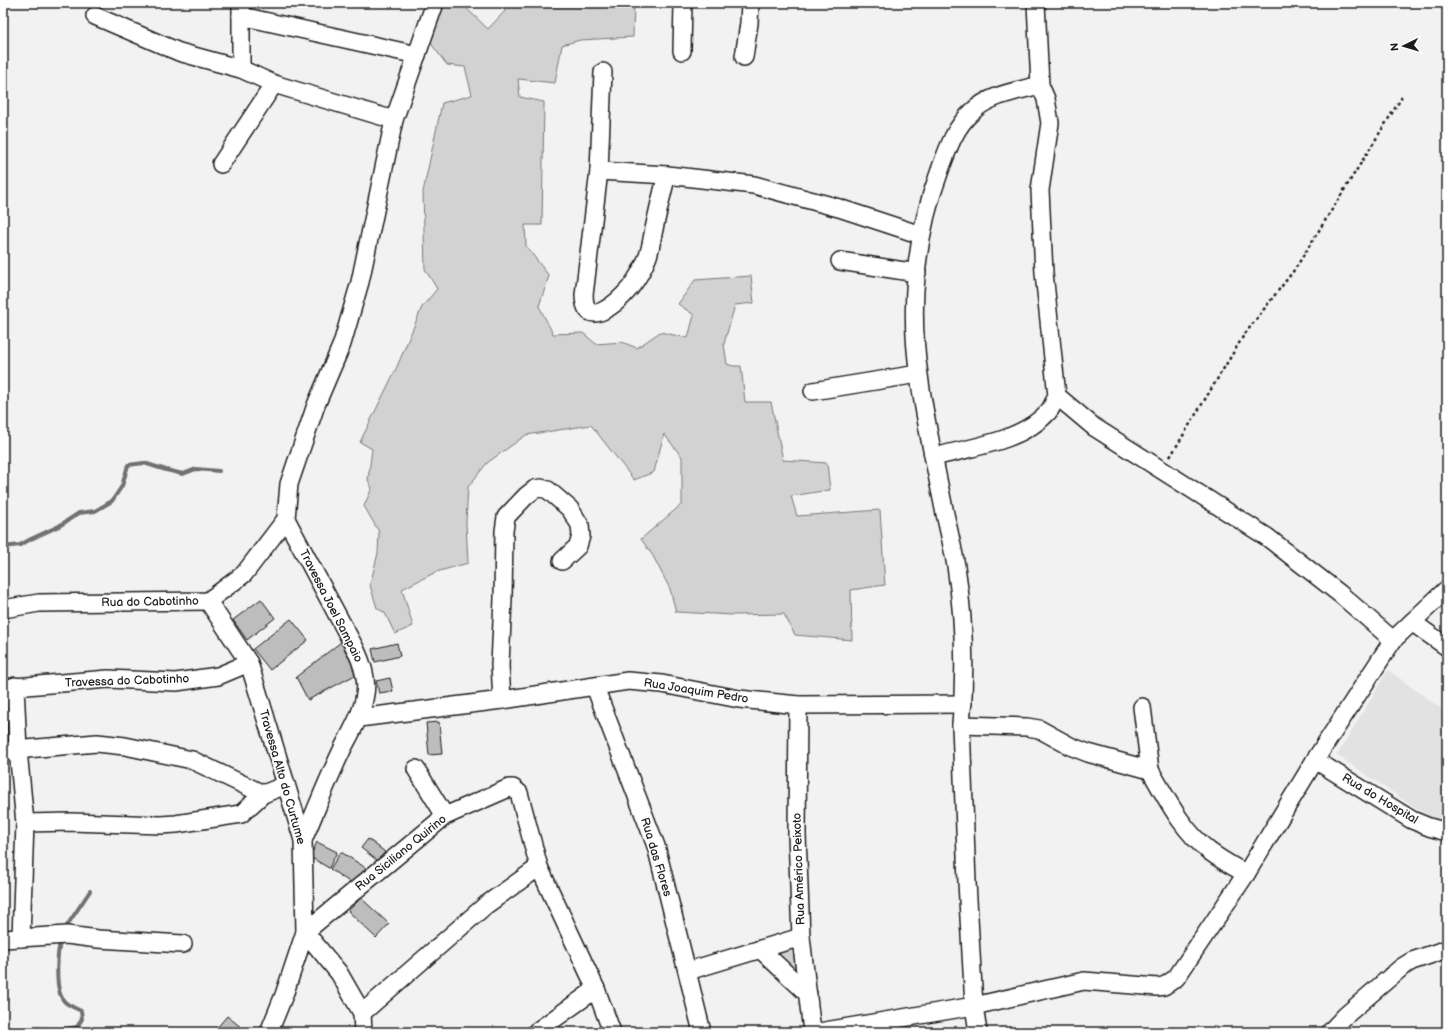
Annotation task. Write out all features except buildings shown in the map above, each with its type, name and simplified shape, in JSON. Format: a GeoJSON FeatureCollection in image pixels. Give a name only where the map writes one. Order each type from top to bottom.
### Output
{"type":"FeatureCollection","features":[{"type":"Feature","properties":{"kind":"street"},"geometry":{"type":"LineString","coordinates":[[286,519],[289,484],[316,405],[342,344],[360,282],[394,120],[434,3]]}},
{"type":"Feature","properties":{"kind":"street"},"geometry":{"type":"LineString","coordinates":[[682,52],[683,3]]}},
{"type":"Feature","properties":{"kind":"street"},"geometry":{"type":"LineString","coordinates":[[744,57],[749,23],[750,3]]}},
{"type":"Feature","properties":{"kind":"street"},"geometry":{"type":"LineString","coordinates":[[934,457],[1006,438],[1030,427],[1049,412],[1057,396],[1044,273],[1040,190],[1050,123],[1046,100],[1040,85],[1036,3]]}},
{"type":"Feature","properties":{"kind":"street"},"geometry":{"type":"LineString","coordinates":[[241,68],[241,10],[417,55]]}},
{"type":"Feature","properties":{"kind":"street"},"geometry":{"type":"LineString","coordinates":[[95,16],[179,52],[241,68],[274,84],[394,120]]}},
{"type":"Feature","properties":{"kind":"street"},"geometry":{"type":"LineString","coordinates":[[603,72],[599,171],[584,295],[586,307],[590,312],[596,314],[609,308],[629,288],[639,275],[648,256],[667,175]]}},
{"type":"Feature","properties":{"kind":"street"},"geometry":{"type":"LineString","coordinates":[[221,164],[274,84]]}},
{"type":"Feature","properties":{"kind":"street"},"geometry":{"type":"LineString","coordinates":[[978,1032],[974,1006],[967,882],[961,725],[963,704],[963,615],[956,564],[918,374],[914,313],[921,235],[937,178],[954,134],[972,111],[990,99],[1040,85]]}},
{"type":"Feature","properties":{"kind":"street"},"geometry":{"type":"LineString","coordinates":[[599,171],[667,175],[754,185],[839,208],[921,235]]}},
{"type":"Feature","properties":{"kind":"street"},"geometry":{"type":"LineString","coordinates":[[840,261],[917,273]]}},
{"type":"Feature","properties":{"kind":"street"},"geometry":{"type":"LineString","coordinates":[[814,391],[918,374]]}},
{"type":"Feature","properties":{"kind":"street"},"geometry":{"type":"LineString","coordinates":[[1057,396],[1094,427],[1267,537],[1340,594],[1393,640]]}},
{"type":"Feature","properties":{"kind":"street"},"geometry":{"type":"LineString","coordinates":[[502,700],[500,665],[504,531],[506,517],[526,496],[535,489],[541,488],[548,490],[570,509],[580,525],[581,536],[578,546],[562,561]]}},
{"type":"Feature","properties":{"kind":"street","name":"Rua do Cabotinho"},"geometry":{"type":"LineString","coordinates":[[3,609],[39,603],[208,601],[244,574],[286,519]]}},
{"type":"Feature","properties":{"kind":"street","name":"Travessa Joel Sampaio"},"geometry":{"type":"LineString","coordinates":[[286,519],[362,663],[365,676],[366,693],[359,718],[342,751],[303,840]]}},
{"type":"Feature","properties":{"kind":"street"},"geometry":{"type":"LineString","coordinates":[[819,1032],[974,1006],[1084,981],[1157,987],[1164,986],[1176,978],[1246,874],[1315,760],[1393,640],[1447,589]]}},
{"type":"Feature","properties":{"kind":"street","name":"Travessa Alto do Curtume"},"geometry":{"type":"LineString","coordinates":[[208,601],[249,663],[303,840],[305,932],[284,995],[269,1032]]}},
{"type":"Feature","properties":{"kind":"street"},"geometry":{"type":"LineString","coordinates":[[1412,622],[1447,647]]}},
{"type":"Feature","properties":{"kind":"street","name":"Travessa do Cabotinho"},"geometry":{"type":"LineString","coordinates":[[9,687],[108,679],[176,682],[218,676],[249,663]]}},
{"type":"Feature","properties":{"kind":"street","name":"Rua Joaquim Pedro"},"geometry":{"type":"LineString","coordinates":[[359,718],[502,700],[628,681],[656,683],[738,699],[798,705],[963,704]]}},
{"type":"Feature","properties":{"kind":"street"},"geometry":{"type":"LineString","coordinates":[[9,687],[11,750],[25,824],[21,938]]}},
{"type":"Feature","properties":{"kind":"street","name":"Rua das Flores"},"geometry":{"type":"LineString","coordinates":[[595,687],[656,846],[702,1032]]}},
{"type":"Feature","properties":{"kind":"street","name":"Rua Américo Peixoto"},"geometry":{"type":"LineString","coordinates":[[798,705],[797,835],[801,937],[812,1032]]}},
{"type":"Feature","properties":{"kind":"street"},"geometry":{"type":"LineString","coordinates":[[1142,707],[1150,770],[1178,818],[1194,838],[1209,851],[1246,874]]}},
{"type":"Feature","properties":{"kind":"street"},"geometry":{"type":"LineString","coordinates":[[961,725],[1027,726],[1039,729],[1070,746],[1088,753],[1150,770]]}},
{"type":"Feature","properties":{"kind":"street"},"geometry":{"type":"LineString","coordinates":[[11,750],[97,743],[146,749],[192,760],[263,794]]}},
{"type":"Feature","properties":{"kind":"street","name":"Rua do Hospital"},"geometry":{"type":"LineString","coordinates":[[1315,760],[1412,820],[1447,832]]}},
{"type":"Feature","properties":{"kind":"street"},"geometry":{"type":"LineString","coordinates":[[416,769],[445,816]]}},
{"type":"Feature","properties":{"kind":"street"},"geometry":{"type":"LineString","coordinates":[[25,824],[71,822],[176,824],[241,814],[263,794],[286,785]]}},
{"type":"Feature","properties":{"kind":"street","name":"Rua Siciliano Quirino"},"geometry":{"type":"LineString","coordinates":[[305,932],[445,816],[505,788],[514,788],[519,793],[539,866]]}},
{"type":"Feature","properties":{"kind":"street"},"geometry":{"type":"LineString","coordinates":[[362,1013],[486,905],[539,866],[596,989],[612,1032]]}},
{"type":"Feature","properties":{"kind":"street"},"geometry":{"type":"LineString","coordinates":[[305,932],[339,973],[362,1013],[363,1032]]}},
{"type":"Feature","properties":{"kind":"street"},"geometry":{"type":"LineString","coordinates":[[3,939],[62,935],[105,940],[183,944]]}},
{"type":"Feature","properties":{"kind":"street"},"geometry":{"type":"LineString","coordinates":[[688,971],[801,937]]}},
{"type":"Feature","properties":{"kind":"street"},"geometry":{"type":"LineString","coordinates":[[760,949],[808,994]]}},
{"type":"Feature","properties":{"kind":"street"},"geometry":{"type":"LineString","coordinates":[[1330,1032],[1345,1016],[1402,967],[1412,961],[1447,949]]}},
{"type":"Feature","properties":{"kind":"street"},"geometry":{"type":"LineString","coordinates":[[536,1032],[596,989]]}},
{"type":"Feature","properties":{"kind":"path"},"geometry":{"type":"LineString","coordinates":[[1162,470],[1244,335],[1295,269],[1402,97]]}},
{"type":"Feature","properties":{"kind":"shaded area"},"geometry":{"type":"Polygon","coordinates":[[[442,3],[461,3],[488,29],[505,11],[497,3],[605,3],[605,5],[613,3],[634,3],[633,37],[580,40],[562,45],[555,83],[518,79],[520,97],[544,102],[542,225],[525,225],[526,246],[549,276],[539,306],[553,334],[583,333],[596,344],[622,342],[637,348],[660,332],[688,338],[694,315],[678,304],[695,280],[751,276],[754,303],[735,305],[724,344],[727,364],[741,366],[745,402],[771,402],[783,460],[827,463],[830,490],[791,496],[797,516],[880,510],[885,585],[851,590],[852,640],[795,635],[784,614],[733,615],[676,612],[670,589],[653,556],[641,539],[682,504],[682,457],[664,434],[654,472],[634,480],[591,425],[526,435],[487,463],[468,487],[466,522],[468,563],[436,572],[402,589],[413,626],[395,634],[385,613],[377,608],[370,585],[378,553],[379,532],[364,506],[372,488],[368,480],[372,449],[360,442],[396,369],[422,307],[437,289],[425,269],[423,192],[442,103],[472,95],[465,67],[447,65],[427,38],[442,3]]]}},
{"type":"Feature","properties":{"kind":"shaded area"},"geometry":{"type":"Polygon","coordinates":[[[1388,670],[1447,713],[1447,825],[1435,821],[1337,755],[1388,670]]]}},
{"type":"Feature","properties":{"kind":"shaded area"},"geometry":{"type":"Polygon","coordinates":[[[798,940],[799,981],[769,950],[798,940]]]}},
{"type":"Feature","properties":{"kind":"waterway"},"geometry":{"type":"LineString","coordinates":[[3,547],[20,545],[59,526],[79,513],[95,511],[112,501],[122,486],[128,465],[144,463],[183,474],[196,469],[219,471]]}},
{"type":"Feature","properties":{"kind":"waterway"},"geometry":{"type":"LineString","coordinates":[[64,930],[90,891]]}},
{"type":"Feature","properties":{"kind":"waterway"},"geometry":{"type":"LineString","coordinates":[[19,1032],[33,1028],[57,1030],[77,1027],[82,1019],[81,1011],[70,1006],[61,996],[57,971],[58,953],[61,939]]}}]}
